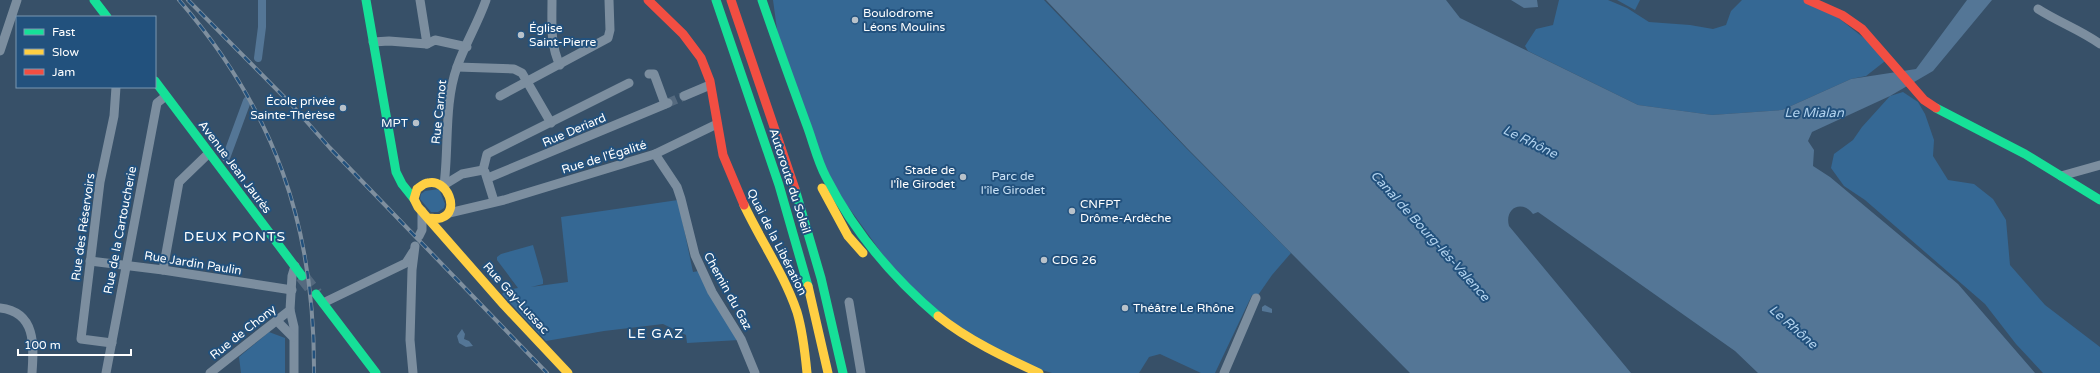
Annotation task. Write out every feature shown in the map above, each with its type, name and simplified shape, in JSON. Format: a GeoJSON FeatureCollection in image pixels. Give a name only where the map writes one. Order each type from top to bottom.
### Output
{"type":"FeatureCollection","features":[{"type":"Feature","properties":{"kind":"main road"},"geometry":{"type":"LineString","coordinates":[[94,0],[106,16]]}},
{"type":"Feature","properties":{"kind":"main road"},"geometry":{"type":"LineString","coordinates":[[366,0],[402,170],[408,180],[414,185],[419,186],[435,183],[444,185],[450,200],[435,217]]}},
{"type":"Feature","properties":{"kind":"main road"},"geometry":{"type":"LineString","coordinates":[[372,0],[376,42],[396,172],[402,184],[414,199],[435,217],[444,230],[447,239]]}},
{"type":"Feature","properties":{"kind":"main road","name":"Quai de la Libération"},"geometry":{"type":"LineString","coordinates":[[648,0],[680,30],[696,49],[709,75],[722,154],[731,178],[789,288],[802,328],[807,373]]}},
{"type":"Feature","properties":{"kind":"main road","name":"Autoroute du Soleil"},"geometry":{"type":"LineString","coordinates":[[716,0],[780,185],[801,254],[828,373]]}},
{"type":"Feature","properties":{"kind":"main road","name":"Autoroute du Soleil"},"geometry":{"type":"LineString","coordinates":[[731,0],[793,180],[814,249],[843,373]]}},
{"type":"Feature","properties":{"kind":"main road"},"geometry":{"type":"LineString","coordinates":[[753,0],[817,178],[848,236],[889,283]]}},
{"type":"Feature","properties":{"kind":"main road"},"geometry":{"type":"LineString","coordinates":[[762,0],[782,59],[826,176],[861,237],[912,295],[949,326],[1007,360],[1040,373]]}},
{"type":"Feature","properties":{"kind":"main road"},"geometry":{"type":"LineString","coordinates":[[1808,0],[1842,15],[1858,26],[1924,100],[1951,116],[2025,154],[2100,200]]}},
{"type":"Feature","properties":{"kind":"main road","name":"Avenue Jean Jaurès"},"geometry":{"type":"LineString","coordinates":[[156,83],[302,276]]}},
{"type":"Feature","properties":{"kind":"main road"},"geometry":{"type":"LineString","coordinates":[[414,199],[415,192],[419,186]]}},
{"type":"Feature","properties":{"kind":"main road","name":"Rue Gay-Lussac"},"geometry":{"type":"LineString","coordinates":[[435,217],[447,239],[504,305],[568,373]]}},
{"type":"Feature","properties":{"kind":"main road"},"geometry":{"type":"LineString","coordinates":[[316,294],[376,373]]}},
{"type":"Feature","properties":{"kind":"main road"},"geometry":{"type":"LineString","coordinates":[[916,310],[950,337],[1002,367]]}},
{"type":"Feature","properties":{"kind":"street"},"geometry":{"type":"LineString","coordinates":[[0,51],[17,0]]}},
{"type":"Feature","properties":{"kind":"street"},"geometry":{"type":"LineString","coordinates":[[420,0],[428,44]]}},
{"type":"Feature","properties":{"kind":"street","name":"Rue Carnot"},"geometry":{"type":"LineString","coordinates":[[444,185],[451,91],[457,67],[467,47],[486,0]]}},
{"type":"Feature","properties":{"kind":"street"},"geometry":{"type":"LineString","coordinates":[[552,0],[553,43],[555,54],[560,65]]}},
{"type":"Feature","properties":{"kind":"street"},"geometry":{"type":"LineString","coordinates":[[500,96],[608,38],[609,0]]}},
{"type":"Feature","properties":{"kind":"street"},"geometry":{"type":"LineString","coordinates":[[2038,9],[2054,20],[2088,35],[2100,44]]}},
{"type":"Feature","properties":{"kind":"street"},"geometry":{"type":"LineString","coordinates":[[376,42],[428,44],[435,40],[467,47]]}},
{"type":"Feature","properties":{"kind":"street"},"geometry":{"type":"LineString","coordinates":[[457,67],[514,69],[522,73],[538,98],[551,123]]}},
{"type":"Feature","properties":{"kind":"street","name":"Rue Deriard"},"geometry":{"type":"LineString","coordinates":[[444,185],[462,174],[485,174],[667,104],[654,74],[649,74]]}},
{"type":"Feature","properties":{"kind":"street"},"geometry":{"type":"LineString","coordinates":[[494,201],[485,174],[487,154],[629,83]]}},
{"type":"Feature","properties":{"kind":"street"},"geometry":{"type":"LineString","coordinates":[[684,96],[710,85]]}},
{"type":"Feature","properties":{"kind":"street","name":"Rue des Réservoirs"},"geometry":{"type":"LineString","coordinates":[[112,343],[81,339],[100,182],[114,116],[116,88]]}},
{"type":"Feature","properties":{"kind":"street","name":"Rue de la Cartoucherie"},"geometry":{"type":"LineString","coordinates":[[106,373],[157,103],[166,96]]}},
{"type":"Feature","properties":{"kind":"street","name":"Rue de l'Égalité"},"geometry":{"type":"LineString","coordinates":[[435,217],[491,204],[494,201],[548,187],[655,154],[717,124]]}},
{"type":"Feature","properties":{"kind":"street"},"geometry":{"type":"LineString","coordinates":[[162,270],[179,182],[209,153]]}},
{"type":"Feature","properties":{"kind":"street","name":"Chemin du Gaz"},"geometry":{"type":"LineString","coordinates":[[655,154],[677,187],[682,199],[695,255],[712,292],[741,339],[755,373]]}},
{"type":"Feature","properties":{"kind":"street"},"geometry":{"type":"LineString","coordinates":[[2061,176],[2100,165]]}},
{"type":"Feature","properties":{"kind":"street"},"geometry":{"type":"LineString","coordinates":[[435,217],[420,233],[435,217]]}},
{"type":"Feature","properties":{"kind":"street"},"geometry":{"type":"LineString","coordinates":[[323,303],[406,262],[414,249],[410,340],[413,373]]}},
{"type":"Feature","properties":{"kind":"street","name":"Rue Jardin Paulin"},"geometry":{"type":"LineString","coordinates":[[90,261],[292,288]]}},
{"type":"Feature","properties":{"kind":"street"},"geometry":{"type":"LineString","coordinates":[[406,262],[412,270]]}},
{"type":"Feature","properties":{"kind":"street","name":"Rue de Chony"},"geometry":{"type":"LineString","coordinates":[[210,373],[290,310],[292,276],[295,266]]}},
{"type":"Feature","properties":{"kind":"street"},"geometry":{"type":"LineString","coordinates":[[292,288],[302,276]]}},
{"type":"Feature","properties":{"kind":"street"},"geometry":{"type":"LineString","coordinates":[[1224,373],[1256,298]]}},
{"type":"Feature","properties":{"kind":"street"},"geometry":{"type":"LineString","coordinates":[[849,302],[860,373]]}},
{"type":"Feature","properties":{"kind":"street"},"geometry":{"type":"LineString","coordinates":[[0,308],[20,314],[25,318],[34,348],[32,373]]}},
{"type":"Feature","properties":{"kind":"street"},"geometry":{"type":"LineString","coordinates":[[290,310],[294,327],[294,373]]}},
{"type":"Feature","properties":{"kind":"street"},"geometry":{"type":"LineString","coordinates":[[277,321],[293,337]]}},
{"type":"Feature","properties":{"kind":"green space","name":"Parc de l'île Girodet"},"geometry":{"type":"Polygon","coordinates":[[[773,0],[1044,0],[1187,149],[1291,253],[1272,275],[1256,298],[1252,295],[1215,373],[1201,373],[1160,354],[1149,357],[1139,373],[1052,373],[1007,360],[912,295],[826,176],[781,59],[773,0]]]}},
{"type":"Feature","properties":{"kind":"green space"},"geometry":{"type":"Polygon","coordinates":[[[1559,0],[1608,0],[1627,8],[1649,22],[1690,25],[1713,29],[1726,25],[1731,11],[1742,0],[1808,0],[1826,8],[1889,58],[1866,76],[1851,79],[1782,110],[1712,115],[1638,105],[1528,51],[1525,46],[1536,29],[1553,25],[1559,0]]]}},
{"type":"Feature","properties":{"kind":"green space"},"geometry":{"type":"Polygon","coordinates":[[[1617,0],[1640,0],[1635,10],[1617,0]]]}},
{"type":"Feature","properties":{"kind":"green space"},"geometry":{"type":"Polygon","coordinates":[[[1903,92],[1918,102],[1925,114],[1934,140],[1933,156],[1948,180],[1974,184],[1993,199],[2006,220],[2010,265],[2045,305],[2100,347],[2100,373],[2043,373],[2016,344],[1985,304],[1865,200],[1844,186],[1831,168],[1834,154],[1853,140],[1862,127],[1890,96],[1903,92]]]}},
{"type":"Feature","properties":{"kind":"green space"},"geometry":{"type":"Polygon","coordinates":[[[439,189],[445,204],[444,208],[438,212],[431,212],[420,199],[421,194],[425,191],[439,189]]]}},
{"type":"Feature","properties":{"kind":"green space"},"geometry":{"type":"Polygon","coordinates":[[[678,200],[693,272],[699,271],[739,340],[687,343],[686,335],[663,324],[604,331],[546,341],[502,294],[506,290],[518,288],[497,260],[497,257],[501,254],[533,245],[543,284],[531,287],[568,282],[561,217],[678,200]]]}},
{"type":"Feature","properties":{"kind":"green space"},"geometry":{"type":"Polygon","coordinates":[[[269,332],[285,338],[285,373],[241,373],[239,357],[269,332]]]}},
{"type":"Feature","properties":{"kind":"water"},"geometry":{"type":"Polygon","coordinates":[[[1046,0],[1446,0],[1460,18],[1638,105],[1712,115],[1782,110],[1851,79],[1916,69],[1967,0],[1992,0],[1933,71],[1890,96],[1812,132],[1808,141],[1814,150],[1813,166],[1830,177],[1958,284],[2035,373],[1758,373],[1735,351],[1538,212],[1533,214],[1529,209],[1519,206],[1511,210],[1509,214],[1509,226],[1631,373],[1410,373],[1187,148],[1046,0]]]}},
{"type":"Feature","properties":{"kind":"water"},"geometry":{"type":"Polygon","coordinates":[[[1511,0],[1537,0],[1538,7],[1524,8],[1511,0]]]}},
{"type":"Feature","properties":{"kind":"water"},"geometry":{"type":"Polygon","coordinates":[[[1265,305],[1272,309],[1272,313],[1262,311],[1262,307],[1265,305]]]}},
{"type":"Feature","properties":{"kind":"water"},"geometry":{"type":"Polygon","coordinates":[[[462,329],[465,334],[464,339],[469,341],[473,346],[466,347],[459,343],[457,336],[462,329]]]}},
{"type":"Feature","properties":{"kind":"waterway"},"geometry":{"type":"LineString","coordinates":[[258,58],[262,27],[262,0]]}},
{"type":"Feature","properties":{"kind":"waterway"},"geometry":{"type":"LineString","coordinates":[[226,158],[247,101]]}},
{"type":"Feature","properties":{"kind":"tunnel"},"geometry":{"type":"LineString","coordinates":[[668,103],[684,96]]}},
{"type":"Feature","properties":{"kind":"tunnel"},"geometry":{"type":"LineString","coordinates":[[302,276],[316,294]]}},
{"type":"Feature","properties":{"kind":"railway"},"geometry":{"type":"LineString","coordinates":[[179,0],[212,42],[241,84],[264,128],[283,173],[297,220],[307,268],[312,319],[314,373]]}},
{"type":"Feature","properties":{"kind":"railway"},"geometry":{"type":"LineString","coordinates":[[188,0],[291,104],[330,148],[547,373]]}},
{"type":"Feature","properties":{"kind":"traffic: fast"},"geometry":{"type":"LineString","coordinates":[[94,0],[106,16]]}},
{"type":"Feature","properties":{"kind":"traffic: fast"},"geometry":{"type":"LineString","coordinates":[[366,0],[396,172],[402,184],[414,199]]}},
{"type":"Feature","properties":{"kind":"traffic: fast"},"geometry":{"type":"LineString","coordinates":[[716,0],[779,185],[808,286]]}},
{"type":"Feature","properties":{"kind":"traffic: fast"},"geometry":{"type":"LineString","coordinates":[[762,0],[820,164],[837,197],[875,252],[905,286],[938,316]]}},
{"type":"Feature","properties":{"kind":"traffic: fast"},"geometry":{"type":"LineString","coordinates":[[156,82],[302,276]]}},
{"type":"Feature","properties":{"kind":"traffic: fast"},"geometry":{"type":"LineString","coordinates":[[1936,108],[2025,154],[2100,200]]}},
{"type":"Feature","properties":{"kind":"traffic: fast"},"geometry":{"type":"LineString","coordinates":[[795,189],[821,278],[843,373]]}},
{"type":"Feature","properties":{"kind":"traffic: fast"},"geometry":{"type":"LineString","coordinates":[[316,294],[376,373]]}},
{"type":"Feature","properties":{"kind":"traffic: slow"},"geometry":{"type":"LineString","coordinates":[[428,218],[441,218],[447,215],[450,209],[451,203],[446,190],[435,183],[428,183],[417,189],[414,199],[418,207],[504,305],[568,373]]}},
{"type":"Feature","properties":{"kind":"traffic: slow"},"geometry":{"type":"LineString","coordinates":[[822,188],[848,236],[863,253]]}},
{"type":"Feature","properties":{"kind":"traffic: slow"},"geometry":{"type":"LineString","coordinates":[[744,205],[792,298],[799,320],[805,350],[807,373]]}},
{"type":"Feature","properties":{"kind":"traffic: slow"},"geometry":{"type":"LineString","coordinates":[[808,286],[828,373]]}},
{"type":"Feature","properties":{"kind":"traffic: slow"},"geometry":{"type":"LineString","coordinates":[[938,316],[974,340],[1039,373]]}},
{"type":"Feature","properties":{"kind":"traffic: jam"},"geometry":{"type":"LineString","coordinates":[[648,0],[683,34],[701,58],[710,81],[723,155],[744,205]]}},
{"type":"Feature","properties":{"kind":"traffic: jam"},"geometry":{"type":"LineString","coordinates":[[731,0],[795,189]]}},
{"type":"Feature","properties":{"kind":"traffic: jam"},"geometry":{"type":"LineString","coordinates":[[1808,0],[1842,15],[1862,29],[1924,100],[1936,108]]}},
{"type":"Feature","properties":{"kind":"place","name":"Boulodrome Léons Moulins"},"geometry":{"type":"Point","coordinates":[855,20]}},
{"type":"Feature","properties":{"kind":"place","name":"Église Saint-Pierre"},"geometry":{"type":"Point","coordinates":[521,35]}},
{"type":"Feature","properties":{"kind":"place","name":"École privée Sainte-Thérèse"},"geometry":{"type":"Point","coordinates":[343,108]}},
{"type":"Feature","properties":{"kind":"place","name":"MPT"},"geometry":{"type":"Point","coordinates":[416,123]}},
{"type":"Feature","properties":{"kind":"place","name":"Stade de l'Île Girodet"},"geometry":{"type":"Point","coordinates":[963,177]}},
{"type":"Feature","properties":{"kind":"place","name":"CNFPT Drôme-Ardèche"},"geometry":{"type":"Point","coordinates":[1072,211]}},
{"type":"Feature","properties":{"kind":"place","name":"CDG 26"},"geometry":{"type":"Point","coordinates":[1044,260]}},
{"type":"Feature","properties":{"kind":"place","name":"Théâtre Le Rhône"},"geometry":{"type":"Point","coordinates":[1125,308]}},
{"type":"Feature","properties":{"kind":"district","name":"DEUX PONTS"},"geometry":{"type":"Point","coordinates":[235,236]}},
{"type":"Feature","properties":{"kind":"district","name":"LE GAZ"},"geometry":{"type":"Point","coordinates":[656,333]}},
{"type":"Feature","properties":{"kind":"water label","name":"Le Mialan"},"geometry":{"type":"Point","coordinates":[1814,113]}},
{"type":"Feature","properties":{"kind":"water label","name":"Le Rhône"},"geometry":{"type":"Point","coordinates":[1530,142]}},
{"type":"Feature","properties":{"kind":"water label","name":"Canal de Bourg-lès-Valence"},"geometry":{"type":"Point","coordinates":[1430,236]}},
{"type":"Feature","properties":{"kind":"water label","name":"Le Rhône"},"geometry":{"type":"Point","coordinates":[1793,327]}}]}
